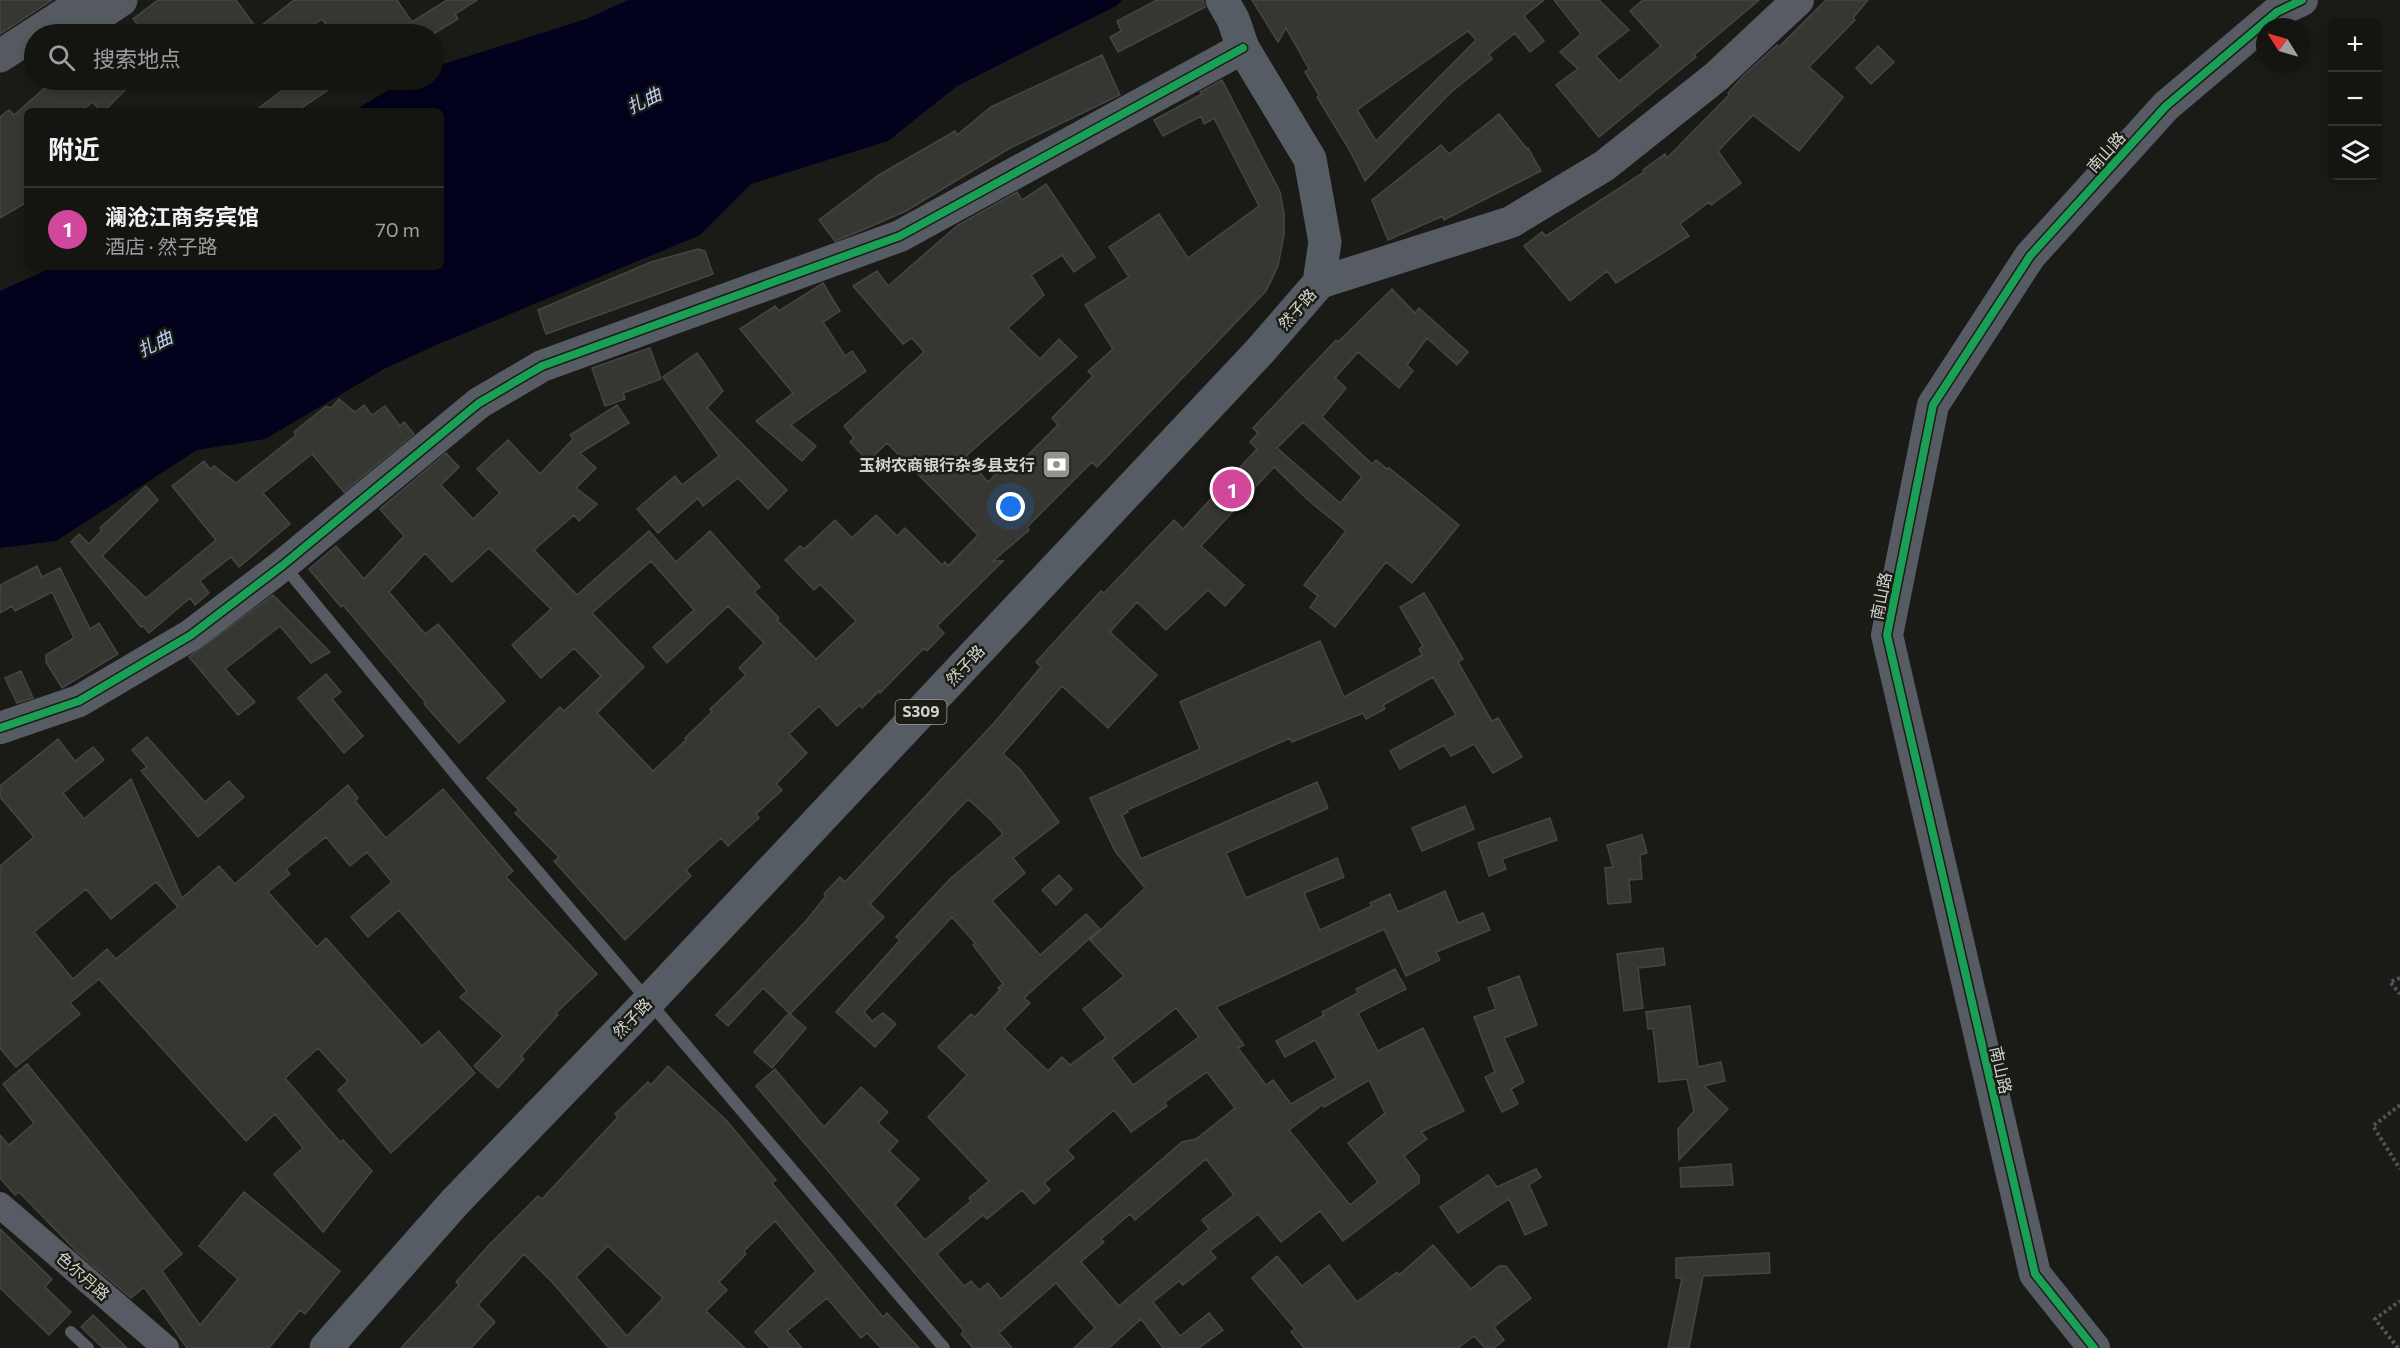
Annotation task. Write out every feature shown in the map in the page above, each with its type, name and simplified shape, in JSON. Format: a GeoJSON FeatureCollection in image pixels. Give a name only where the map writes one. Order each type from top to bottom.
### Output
{"type":"FeatureCollection","features":[{"type":"Feature","properties":{"kind":"highway"},"geometry":{"type":"LineString","coordinates":[[50,24],[87,0]]}},
{"type":"Feature","properties":{"kind":"highway"},"geometry":{"type":"LineString","coordinates":[[84,24],[121,0]]}},
{"type":"Feature","properties":{"kind":"highway"},"geometry":{"type":"LineString","coordinates":[[0,56],[24,41]]}},
{"type":"Feature","properties":{"kind":"highway"},"geometry":{"type":"LineString","coordinates":[[0,81],[24,64]]}},
{"type":"Feature","properties":{"kind":"main road","name":"然子路"},"geometry":{"type":"LineString","coordinates":[[326,1348],[455,1202],[649,1001],[1260,351],[1319,284],[1325,242],[1310,159],[1233,23]]}},
{"type":"Feature","properties":{"kind":"street"},"geometry":{"type":"LineString","coordinates":[[1319,284],[1511,222],[1604,166],[1717,76],[1798,0]]}},
{"type":"Feature","properties":{"kind":"street","name":"南山路"},"geometry":{"type":"LineString","coordinates":[[2094,1348],[2035,1274],[1887,635],[1933,405],[2030,256],[2166,106],[2277,12],[2302,0]]}},
{"type":"Feature","properties":{"kind":"street"},"geometry":{"type":"LineString","coordinates":[[0,728],[79,701],[191,634],[283,565],[479,404],[542,366],[900,236],[1233,23]]}},
{"type":"Feature","properties":{"kind":"street","name":"色尔丹路"},"geometry":{"type":"LineString","coordinates":[[0,1205],[166,1348]]}},
{"type":"Feature","properties":{"kind":"lane"},"geometry":{"type":"LineString","coordinates":[[283,565],[461,781],[944,1348]]}},
{"type":"Feature","properties":{"kind":"lane"},"geometry":{"type":"LineString","coordinates":[[71,1332],[88,1348]]}},
{"type":"Feature","properties":{"kind":"path"},"geometry":{"type":"LineString","coordinates":[[2400,978],[2390,982],[2400,994]]}},
{"type":"Feature","properties":{"kind":"path"},"geometry":{"type":"LineString","coordinates":[[2400,1105],[2373,1126],[2400,1168]]}},
{"type":"Feature","properties":{"kind":"path"},"geometry":{"type":"LineString","coordinates":[[2398,1348],[2375,1319],[2400,1301]]}},
{"type":"Feature","properties":{"kind":"water","name":"扎曲"},"geometry":{"type":"Polygon","coordinates":[[[628,0],[1122,0],[1116,6],[957,86],[888,141],[751,184],[700,235],[384,369],[265,439],[197,450],[56,541],[0,548],[0,291],[46,270],[444,270],[444,108],[358,108],[388,90],[444,90],[444,64],[586,19],[628,0]]]}},
{"type":"Feature","properties":{"kind":"building"},"geometry":{"type":"Polygon","coordinates":[[[0,0],[52,0],[0,34],[0,0]]]}},
{"type":"Feature","properties":{"kind":"building"},"geometry":{"type":"Polygon","coordinates":[[[158,0],[236,0],[253,24],[137,24],[133,19],[158,0]]]}},
{"type":"Feature","properties":{"kind":"building"},"geometry":{"type":"Polygon","coordinates":[[[294,0],[397,0],[412,22],[447,0],[477,0],[455,14],[458,19],[444,27],[444,24],[326,24],[322,19],[315,24],[263,24],[294,0]]]}},
{"type":"Feature","properties":{"kind":"building"},"geometry":{"type":"Polygon","coordinates":[[[1157,0],[1203,0],[1205,7],[1118,52],[1110,37],[1121,31],[1117,21],[1157,0]]]}},
{"type":"Feature","properties":{"kind":"building"},"geometry":{"type":"Polygon","coordinates":[[[1252,0],[1544,0],[1524,16],[1544,41],[1530,52],[1515,33],[1489,54],[1492,59],[1450,93],[1365,181],[1349,149],[1317,97],[1319,95],[1305,72],[1309,69],[1286,28],[1278,42],[1252,0]],[[1468,31],[1357,110],[1376,141],[1476,40],[1468,31]]]}},
{"type":"Feature","properties":{"kind":"building"},"geometry":{"type":"Polygon","coordinates":[[[1554,0],[1599,0],[1629,30],[1596,56],[1619,81],[1661,46],[1630,11],[1643,0],[1759,0],[1694,55],[1696,57],[1599,137],[1556,85],[1578,69],[1560,52],[1581,34],[1554,0]]]}},
{"type":"Feature","properties":{"kind":"building"},"geometry":{"type":"Polygon","coordinates":[[[1826,0],[1868,0],[1853,18],[1855,20],[1809,67],[1843,97],[1799,151],[1753,115],[1718,151],[1741,183],[1711,205],[1709,202],[1680,224],[1689,236],[1616,283],[1607,271],[1570,301],[1524,246],[1542,232],[1546,236],[1644,172],[1643,170],[1665,154],[1667,158],[1729,95],[1728,93],[1744,75],[1777,45],[1779,47],[1826,0]]]}},
{"type":"Feature","properties":{"kind":"building"},"geometry":{"type":"Polygon","coordinates":[[[1878,46],[1894,62],[1871,84],[1856,68],[1878,46]]]}},
{"type":"Feature","properties":{"kind":"building"},"geometry":{"type":"Polygon","coordinates":[[[1102,55],[1120,95],[1010,148],[906,211],[860,231],[835,241],[819,220],[879,175],[955,131],[957,135],[991,107],[1102,55]]]}},
{"type":"Feature","properties":{"kind":"building"},"geometry":{"type":"Polygon","coordinates":[[[1222,80],[1280,192],[1284,213],[1284,235],[1278,266],[1266,291],[1097,467],[1092,462],[1027,527],[1029,530],[993,561],[1003,561],[937,626],[944,633],[927,651],[924,648],[880,693],[879,691],[862,708],[860,705],[837,726],[819,706],[789,734],[807,753],[776,784],[782,790],[756,814],[759,818],[728,846],[721,838],[686,870],[691,876],[625,940],[554,861],[559,857],[515,813],[519,810],[487,778],[560,707],[564,711],[601,676],[574,648],[541,678],[512,645],[551,609],[489,548],[452,582],[425,553],[389,592],[425,634],[438,624],[505,701],[459,743],[343,605],[341,607],[309,569],[336,546],[364,579],[404,536],[380,509],[446,453],[459,467],[441,485],[473,519],[500,493],[477,469],[508,440],[540,474],[573,439],[570,435],[617,405],[629,423],[580,453],[596,468],[576,488],[597,504],[579,521],[574,515],[534,550],[577,595],[649,531],[676,562],[710,531],[760,587],[754,592],[779,618],[777,620],[816,659],[856,621],[820,584],[814,590],[785,560],[800,546],[804,549],[835,520],[852,538],[876,515],[897,536],[905,528],[942,565],[945,562],[948,566],[978,535],[887,443],[868,461],[850,442],[854,438],[844,426],[924,352],[912,338],[903,344],[853,286],[877,271],[888,286],[958,225],[1017,192],[1022,200],[1046,184],[1095,257],[1074,272],[1062,255],[1031,275],[1044,295],[1008,328],[1040,359],[1059,339],[1077,357],[966,456],[988,482],[1010,459],[1017,466],[1058,425],[1052,418],[1093,376],[1088,371],[1113,349],[1085,305],[1129,277],[1109,247],[1159,214],[1188,258],[1259,206],[1214,118],[1204,124],[1201,116],[1163,136],[1154,120],[1202,94],[1200,92],[1222,80]],[[651,561],[592,613],[644,667],[597,713],[653,771],[712,712],[710,709],[746,675],[739,668],[764,643],[728,606],[667,663],[653,647],[694,610],[651,561]]]}},
{"type":"Feature","properties":{"kind":"building"},"geometry":{"type":"Polygon","coordinates":[[[43,90],[125,90],[107,108],[98,108],[93,102],[84,108],[24,108],[24,204],[0,218],[0,117],[9,110],[14,115],[43,90]]]}},
{"type":"Feature","properties":{"kind":"building"},"geometry":{"type":"Polygon","coordinates":[[[283,90],[328,90],[301,108],[259,108],[283,90]]]}},
{"type":"Feature","properties":{"kind":"building"},"geometry":{"type":"Polygon","coordinates":[[[1499,114],[1528,148],[1541,171],[1444,220],[1443,216],[1388,240],[1372,200],[1441,145],[1449,154],[1499,114]]]}},
{"type":"Feature","properties":{"kind":"building"},"geometry":{"type":"Polygon","coordinates":[[[698,249],[705,251],[713,274],[546,334],[538,310],[651,262],[698,249]]]}},
{"type":"Feature","properties":{"kind":"building"},"geometry":{"type":"Polygon","coordinates":[[[823,283],[840,311],[823,322],[845,356],[852,351],[866,371],[791,425],[816,446],[802,461],[756,421],[793,393],[740,329],[775,306],[779,311],[823,283]]]}},
{"type":"Feature","properties":{"kind":"building"},"geometry":{"type":"Polygon","coordinates":[[[1392,289],[1415,313],[1419,308],[1468,352],[1457,365],[1427,338],[1407,365],[1413,371],[1399,388],[1358,352],[1335,378],[1346,388],[1322,417],[1372,464],[1376,460],[1387,469],[1389,468],[1459,525],[1412,583],[1386,562],[1335,627],[1310,607],[1318,596],[1304,585],[1346,531],[1308,500],[1274,467],[1201,546],[1244,585],[1225,606],[1208,590],[1166,630],[1137,602],[1110,632],[1157,675],[1108,728],[1062,686],[1003,754],[1020,769],[1059,822],[1013,858],[1025,873],[992,901],[1040,955],[1086,914],[1100,929],[1024,998],[1030,1003],[1004,1029],[1048,1071],[1062,1057],[1070,1065],[1106,1038],[1083,1009],[1124,976],[1090,940],[1145,888],[1115,851],[1090,798],[1200,749],[1180,702],[1320,641],[1344,697],[1422,655],[1419,649],[1423,646],[1400,607],[1424,593],[1463,659],[1458,662],[1492,721],[1498,718],[1522,757],[1493,773],[1474,744],[1451,756],[1444,745],[1400,769],[1390,751],[1456,715],[1433,677],[1383,705],[1385,709],[1366,719],[1363,713],[1292,742],[1290,738],[1127,810],[1128,812],[1122,815],[1141,859],[1317,782],[1328,808],[1226,853],[1246,898],[1337,858],[1344,877],[1304,893],[1320,930],[1372,906],[1370,903],[1390,894],[1398,912],[1445,891],[1458,923],[1483,913],[1490,930],[1436,952],[1440,960],[1406,976],[1384,929],[1216,1007],[1244,1045],[1238,1048],[1266,1085],[1273,1080],[1291,1104],[1336,1078],[1315,1040],[1285,1057],[1276,1041],[1324,1015],[1322,1012],[1358,993],[1356,989],[1395,969],[1406,989],[1358,1013],[1378,1051],[1423,1028],[1464,1111],[1421,1132],[1427,1139],[1404,1156],[1419,1176],[1419,1183],[1343,1241],[1320,1211],[1281,1242],[1258,1214],[1210,1251],[1216,1258],[1183,1285],[1179,1281],[1153,1302],[1180,1336],[1209,1313],[1223,1330],[1199,1348],[1163,1348],[1141,1319],[1109,1348],[1074,1348],[1095,1328],[1056,1283],[999,1333],[1012,1348],[973,1348],[961,1334],[964,1331],[756,1086],[775,1069],[824,1127],[861,1087],[888,1112],[878,1123],[898,1141],[889,1151],[919,1179],[895,1205],[925,1240],[971,1201],[969,1198],[989,1181],[928,1117],[967,1075],[938,1047],[971,1014],[975,1017],[1003,984],[973,945],[975,943],[952,917],[864,1012],[872,1021],[883,1013],[896,1024],[875,1047],[836,1012],[900,940],[896,937],[950,879],[1003,834],[968,799],[870,904],[884,917],[790,1014],[806,1028],[772,1068],[754,1052],[789,1013],[763,988],[728,1026],[716,1015],[806,921],[826,896],[824,894],[840,877],[845,882],[994,723],[1041,667],[1036,662],[1101,591],[1104,593],[1174,520],[1183,529],[1257,449],[1250,442],[1258,433],[1253,428],[1336,340],[1338,342],[1392,289]],[[1303,422],[1277,448],[1340,503],[1362,477],[1303,422]],[[1176,1008],[1112,1058],[1133,1085],[1199,1037],[1176,1008]],[[1207,1072],[1165,1102],[1167,1106],[1131,1132],[1114,1110],[1067,1150],[1074,1158],[1044,1183],[1050,1190],[1034,1204],[1022,1190],[987,1219],[983,1215],[937,1254],[964,1286],[971,1281],[979,1290],[988,1283],[1001,1299],[1182,1142],[1196,1139],[1235,1108],[1207,1072]],[[1369,1080],[1324,1107],[1322,1105],[1289,1130],[1350,1205],[1378,1182],[1348,1143],[1385,1113],[1369,1080]],[[1206,1159],[1135,1220],[1130,1214],[1101,1239],[1104,1242],[1081,1262],[1119,1306],[1209,1229],[1202,1220],[1234,1195],[1206,1159]]]}},
{"type":"Feature","properties":{"kind":"building"},"geometry":{"type":"Polygon","coordinates":[[[650,348],[661,379],[623,393],[625,399],[605,406],[592,368],[650,348]]]}},
{"type":"Feature","properties":{"kind":"building"},"geometry":{"type":"Polygon","coordinates":[[[697,353],[723,391],[707,408],[787,490],[768,509],[738,478],[703,506],[698,498],[658,533],[637,509],[675,476],[682,485],[719,456],[663,377],[697,353]]]}},
{"type":"Feature","properties":{"kind":"building"},"geometry":{"type":"Polygon","coordinates":[[[339,399],[355,412],[364,405],[372,415],[385,406],[400,426],[404,422],[414,434],[344,492],[312,454],[263,493],[290,524],[239,567],[231,557],[200,581],[209,593],[195,605],[190,598],[149,633],[143,626],[141,627],[71,542],[79,534],[89,544],[102,530],[100,528],[146,486],[158,500],[102,556],[146,598],[216,540],[172,486],[204,461],[210,469],[214,466],[236,483],[296,435],[294,432],[326,406],[331,408],[339,399]]]}},
{"type":"Feature","properties":{"kind":"building"},"geometry":{"type":"Polygon","coordinates":[[[37,566],[42,577],[60,568],[90,629],[99,623],[118,654],[62,688],[46,662],[46,655],[74,638],[52,592],[15,611],[12,606],[0,613],[0,585],[37,566]]]}},
{"type":"Feature","properties":{"kind":"building"},"geometry":{"type":"Polygon","coordinates":[[[273,595],[330,652],[311,663],[280,626],[225,669],[255,702],[238,715],[189,657],[273,595]]]}},
{"type":"Feature","properties":{"kind":"building"},"geometry":{"type":"Polygon","coordinates":[[[21,671],[33,698],[17,703],[5,678],[21,671]]]}},
{"type":"Feature","properties":{"kind":"building"},"geometry":{"type":"Polygon","coordinates":[[[326,674],[341,692],[332,699],[363,736],[344,753],[298,698],[326,674]]]}},
{"type":"Feature","properties":{"kind":"building"},"geometry":{"type":"Polygon","coordinates":[[[147,737],[205,802],[229,781],[244,797],[198,837],[141,771],[147,767],[132,750],[147,737]]]}},
{"type":"Feature","properties":{"kind":"building"},"geometry":{"type":"Polygon","coordinates":[[[58,739],[75,761],[93,747],[104,760],[63,793],[84,819],[131,779],[182,898],[219,866],[235,884],[348,785],[358,798],[355,801],[386,838],[443,789],[513,871],[506,877],[597,974],[556,1013],[558,1015],[521,1056],[524,1059],[498,1088],[474,1066],[503,1036],[460,997],[467,991],[399,910],[368,937],[351,917],[392,882],[367,852],[350,866],[326,837],[286,869],[290,874],[268,892],[317,947],[326,938],[422,1046],[439,1031],[475,1073],[391,1153],[338,1090],[348,1081],[318,1048],[285,1078],[340,1142],[343,1140],[372,1171],[323,1232],[274,1174],[303,1148],[275,1114],[246,1141],[99,979],[70,1003],[80,1014],[16,1067],[0,1048],[0,866],[34,837],[0,797],[0,786],[58,739]],[[156,882],[111,919],[86,889],[34,932],[73,979],[107,949],[116,959],[178,907],[156,882]]]}},
{"type":"Feature","properties":{"kind":"building"},"geometry":{"type":"Polygon","coordinates":[[[1465,806],[1474,829],[1422,851],[1412,828],[1465,806]]]}},
{"type":"Feature","properties":{"kind":"building"},"geometry":{"type":"Polygon","coordinates":[[[1550,818],[1557,840],[1502,859],[1506,869],[1489,876],[1478,843],[1550,818]]]}},
{"type":"Feature","properties":{"kind":"building"},"geometry":{"type":"Polygon","coordinates":[[[1642,835],[1647,853],[1640,855],[1642,879],[1629,880],[1631,902],[1608,904],[1605,868],[1613,867],[1607,845],[1642,835]]]}},
{"type":"Feature","properties":{"kind":"building"},"geometry":{"type":"Polygon","coordinates":[[[1059,875],[1072,889],[1056,905],[1042,890],[1059,875]]]}},
{"type":"Feature","properties":{"kind":"building"},"geometry":{"type":"Polygon","coordinates":[[[1663,948],[1665,965],[1638,968],[1643,1008],[1624,1011],[1617,954],[1663,948]]]}},
{"type":"Feature","properties":{"kind":"building"},"geometry":{"type":"Polygon","coordinates":[[[1519,976],[1537,1025],[1504,1038],[1524,1082],[1511,1089],[1518,1104],[1502,1112],[1485,1077],[1495,1072],[1474,1017],[1496,1009],[1488,988],[1519,976]]]}},
{"type":"Feature","properties":{"kind":"building"},"geometry":{"type":"Polygon","coordinates":[[[1690,1006],[1698,1067],[1721,1062],[1725,1081],[1704,1086],[1728,1109],[1679,1160],[1678,1129],[1694,1111],[1687,1079],[1659,1082],[1653,1028],[1648,1029],[1646,1012],[1690,1006]]]}},
{"type":"Feature","properties":{"kind":"building"},"geometry":{"type":"Polygon","coordinates":[[[27,1064],[182,1254],[162,1271],[200,1325],[238,1279],[199,1246],[244,1192],[340,1271],[305,1314],[300,1310],[269,1348],[187,1348],[144,1287],[131,1298],[78,1253],[19,1192],[15,1195],[0,1178],[0,1135],[9,1145],[34,1123],[3,1084],[27,1064]]]}},
{"type":"Feature","properties":{"kind":"building"},"geometry":{"type":"Polygon","coordinates":[[[668,1066],[727,1121],[776,1180],[772,1183],[883,1317],[887,1313],[919,1348],[881,1348],[867,1333],[861,1338],[827,1298],[787,1331],[802,1348],[770,1348],[755,1332],[816,1271],[775,1221],[744,1251],[746,1254],[719,1282],[727,1290],[706,1311],[745,1348],[609,1348],[552,1282],[524,1254],[478,1305],[495,1322],[471,1348],[401,1348],[459,1285],[456,1282],[488,1246],[538,1196],[542,1199],[618,1117],[615,1114],[648,1082],[651,1085],[668,1066]],[[608,1246],[576,1277],[627,1336],[663,1298],[608,1246]]]}},
{"type":"Feature","properties":{"kind":"building"},"geometry":{"type":"Polygon","coordinates":[[[1731,1164],[1733,1185],[1681,1187],[1680,1168],[1731,1164]]]}},
{"type":"Feature","properties":{"kind":"building"},"geometry":{"type":"Polygon","coordinates":[[[1536,1169],[1541,1177],[1529,1185],[1547,1225],[1525,1235],[1509,1199],[1458,1233],[1440,1207],[1488,1175],[1497,1187],[1536,1169]]]}},
{"type":"Feature","properties":{"kind":"building"},"geometry":{"type":"Polygon","coordinates":[[[0,1229],[52,1279],[45,1287],[71,1312],[49,1335],[0,1288],[0,1229]]]}},
{"type":"Feature","properties":{"kind":"building"},"geometry":{"type":"Polygon","coordinates":[[[1433,1245],[1471,1289],[1499,1266],[1506,1266],[1531,1298],[1494,1327],[1504,1340],[1494,1348],[1485,1348],[1474,1336],[1458,1348],[1304,1348],[1291,1332],[1295,1329],[1252,1278],[1277,1256],[1302,1286],[1329,1265],[1357,1302],[1397,1272],[1399,1275],[1433,1245]]]}},
{"type":"Feature","properties":{"kind":"building"},"geometry":{"type":"Polygon","coordinates":[[[1769,1253],[1770,1273],[1703,1276],[1689,1348],[1668,1348],[1682,1278],[1676,1278],[1676,1258],[1769,1253]]]}},
{"type":"Feature","properties":{"kind":"building"},"geometry":{"type":"Polygon","coordinates":[[[93,1315],[127,1348],[103,1348],[81,1327],[93,1315]]]}},
{"type":"Feature","properties":{"kind":"cycle path"},"geometry":{"type":"LineString","coordinates":[[2094,1348],[2035,1274],[1887,635],[1933,405],[2030,256],[2166,106],[2277,12],[2302,0]]}},
{"type":"Feature","properties":{"kind":"cycle path"},"geometry":{"type":"LineString","coordinates":[[0,728],[79,701],[191,635],[283,565],[479,403],[542,366],[900,236],[1243,48]]}},
{"type":"Feature","properties":{"kind":"place","name":"玉树农商银行杂多县支行"},"geometry":{"type":"Point","coordinates":[1056,465]}},
{"type":"Feature","properties":{"kind":"place","name":"澜沧江商务宾馆"},"geometry":{"type":"Point","coordinates":[1232,489]}}]}
